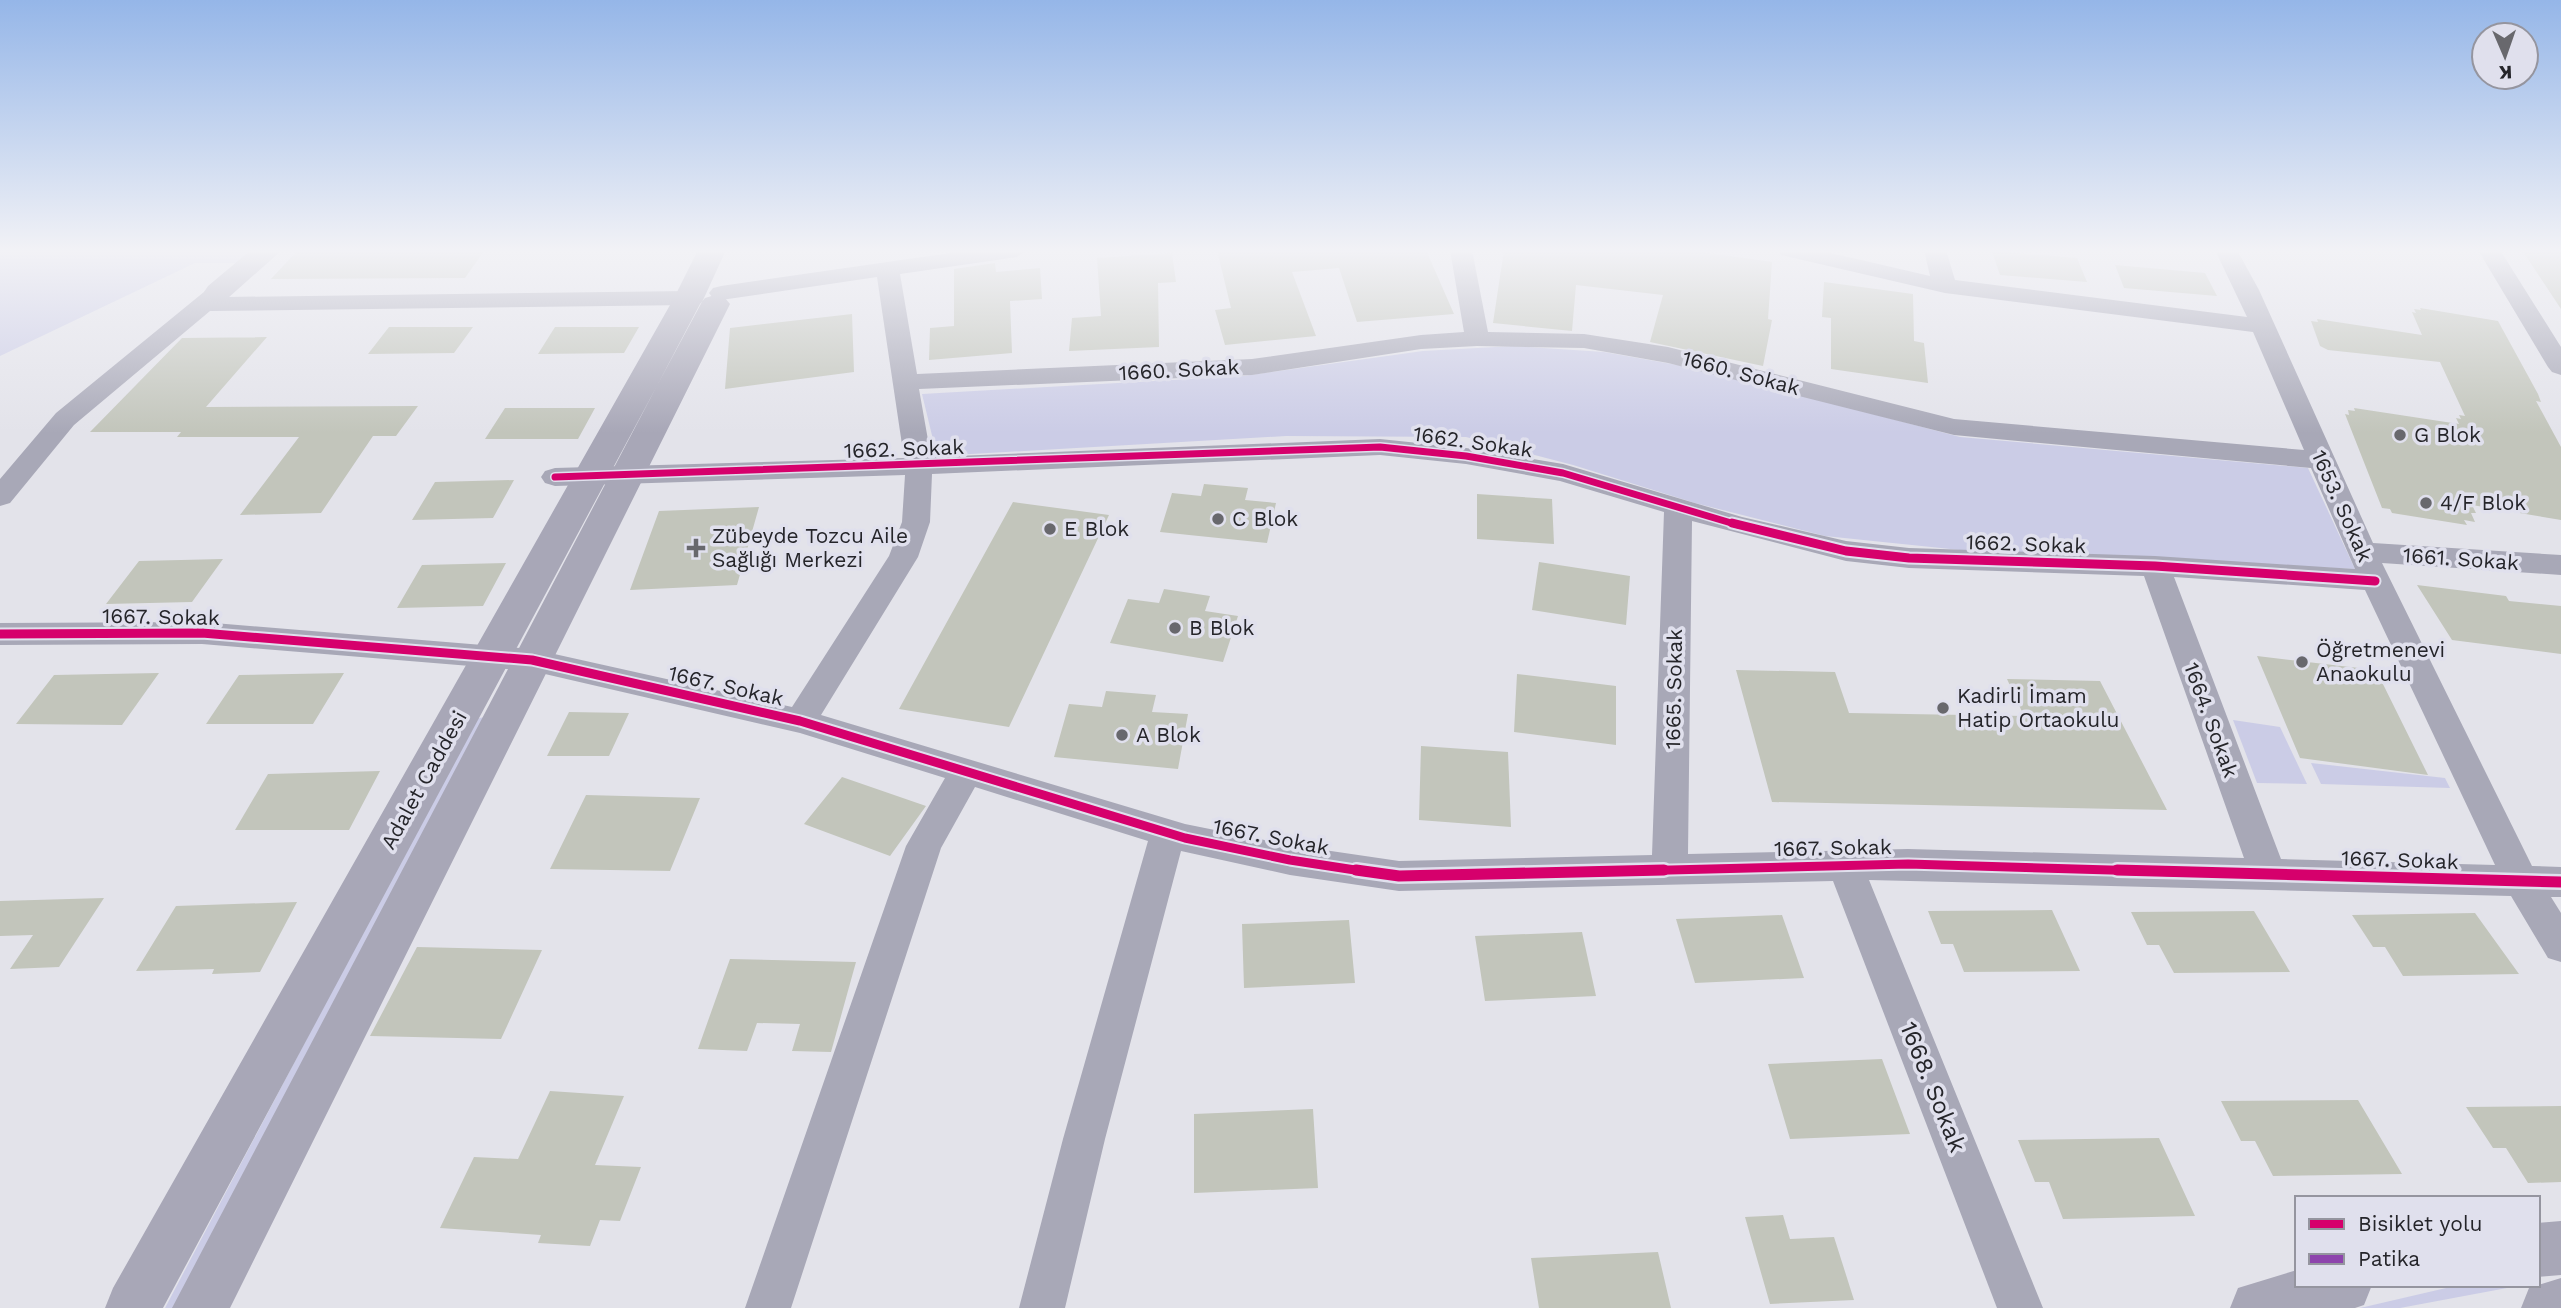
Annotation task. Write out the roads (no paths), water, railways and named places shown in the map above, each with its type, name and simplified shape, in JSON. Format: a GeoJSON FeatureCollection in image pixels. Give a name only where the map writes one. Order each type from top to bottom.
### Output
{"type":"FeatureCollection","features":[{"type":"Feature","properties":{"kind":"street"},"geometry":{"type":"LineString","coordinates":[[0,497],[65,419],[194,311]]}},
{"type":"Feature","properties":{"kind":"street","name":"Adalet Caddesi"},"geometry":{"type":"LineString","coordinates":[[133,1308],[513,657],[591,476],[695,311]]}},
{"type":"Feature","properties":{"kind":"street"},"geometry":{"type":"LineString","coordinates":[[800,721],[903,556],[916,522],[919,466],[894,311]]}},
{"type":"Feature","properties":{"kind":"street"},"geometry":{"type":"LineString","coordinates":[[1472,311],[1477,339]]}},
{"type":"Feature","properties":{"kind":"street"},"geometry":{"type":"LineString","coordinates":[[2143,311],[2261,326]]}},
{"type":"Feature","properties":{"kind":"street","name":"1653. Sokak"},"geometry":{"type":"LineString","coordinates":[[2254,311],[2375,581],[2521,881],[2561,946]]}},
{"type":"Feature","properties":{"kind":"street"},"geometry":{"type":"LineString","coordinates":[[2527,311],[2561,367]]}},
{"type":"Feature","properties":{"kind":"street","name":"1660. Sokak"},"geometry":{"type":"LineString","coordinates":[[906,382],[1252,367],[1421,342],[1477,339],[1584,341],[1668,355],[1954,427],[2322,460]]}},
{"type":"Feature","properties":{"kind":"street","name":"1662. Sokak"},"geometry":{"type":"LineString","coordinates":[[591,476],[1380,447],[1466,456],[1563,473],[1678,508],[1846,551],[1909,558],[2155,566],[2375,581]]}},
{"type":"Feature","properties":{"kind":"street","name":"1665. Sokak"},"geometry":{"type":"LineString","coordinates":[[1670,870],[1678,508]]}},
{"type":"Feature","properties":{"kind":"street","name":"1661. Sokak"},"geometry":{"type":"LineString","coordinates":[[2362,552],[2561,565]]}},
{"type":"Feature","properties":{"kind":"street","name":"1664. Sokak"},"geometry":{"type":"LineString","coordinates":[[2155,566],[2268,874]]}},
{"type":"Feature","properties":{"kind":"street","name":"1667. Sokak"},"geometry":{"type":"LineString","coordinates":[[0,634],[202,633],[513,657],[800,721],[1168,832],[1290,860],[1399,876],[1908,864],[2561,882]]}},
{"type":"Feature","properties":{"kind":"street"},"geometry":{"type":"LineString","coordinates":[[200,1308],[513,657]]}},
{"type":"Feature","properties":{"kind":"street"},"geometry":{"type":"LineString","coordinates":[[768,1308],[924,846],[966,772]]}},
{"type":"Feature","properties":{"kind":"street"},"geometry":{"type":"LineString","coordinates":[[1042,1308],[1084,1139],[1168,832]]}},
{"type":"Feature","properties":{"kind":"street","name":"1668. Sokak"},"geometry":{"type":"LineString","coordinates":[[1845,865],[2020,1308]]}},
{"type":"Feature","properties":{"kind":"street"},"geometry":{"type":"LineString","coordinates":[[2540,1250],[2561,1248]]}},
{"type":"Feature","properties":{"kind":"street"},"geometry":{"type":"LineString","coordinates":[[2258,1308],[2337,1287]]}},
{"type":"Feature","properties":{"kind":"street"},"geometry":{"type":"LineString","coordinates":[[2549,1308],[2561,1306]]}},
{"type":"Feature","properties":{"kind":"place","name":"G Blok"},"geometry":{"type":"Point","coordinates":[2400,435]}},
{"type":"Feature","properties":{"kind":"place","name":"4/F Blok"},"geometry":{"type":"Point","coordinates":[2426,503]}},
{"type":"Feature","properties":{"kind":"place","name":"C Blok"},"geometry":{"type":"Point","coordinates":[1218,519]}},
{"type":"Feature","properties":{"kind":"place","name":"E Blok"},"geometry":{"type":"Point","coordinates":[1050,529]}},
{"type":"Feature","properties":{"kind":"place","name":"Zübeyde Tozcu Aile Sağlığı Merkezi"},"geometry":{"type":"Point","coordinates":[696,548]}},
{"type":"Feature","properties":{"kind":"place","name":"B Blok"},"geometry":{"type":"Point","coordinates":[1175,628]}},
{"type":"Feature","properties":{"kind":"place","name":"Öğretmenevi Anaokulu"},"geometry":{"type":"Point","coordinates":[2302,662]}},
{"type":"Feature","properties":{"kind":"place","name":"Kadirli İmam Hatip Ortaokulu"},"geometry":{"type":"Point","coordinates":[1943,708]}},
{"type":"Feature","properties":{"kind":"place","name":"A Blok"},"geometry":{"type":"Point","coordinates":[1122,735]}}]}
